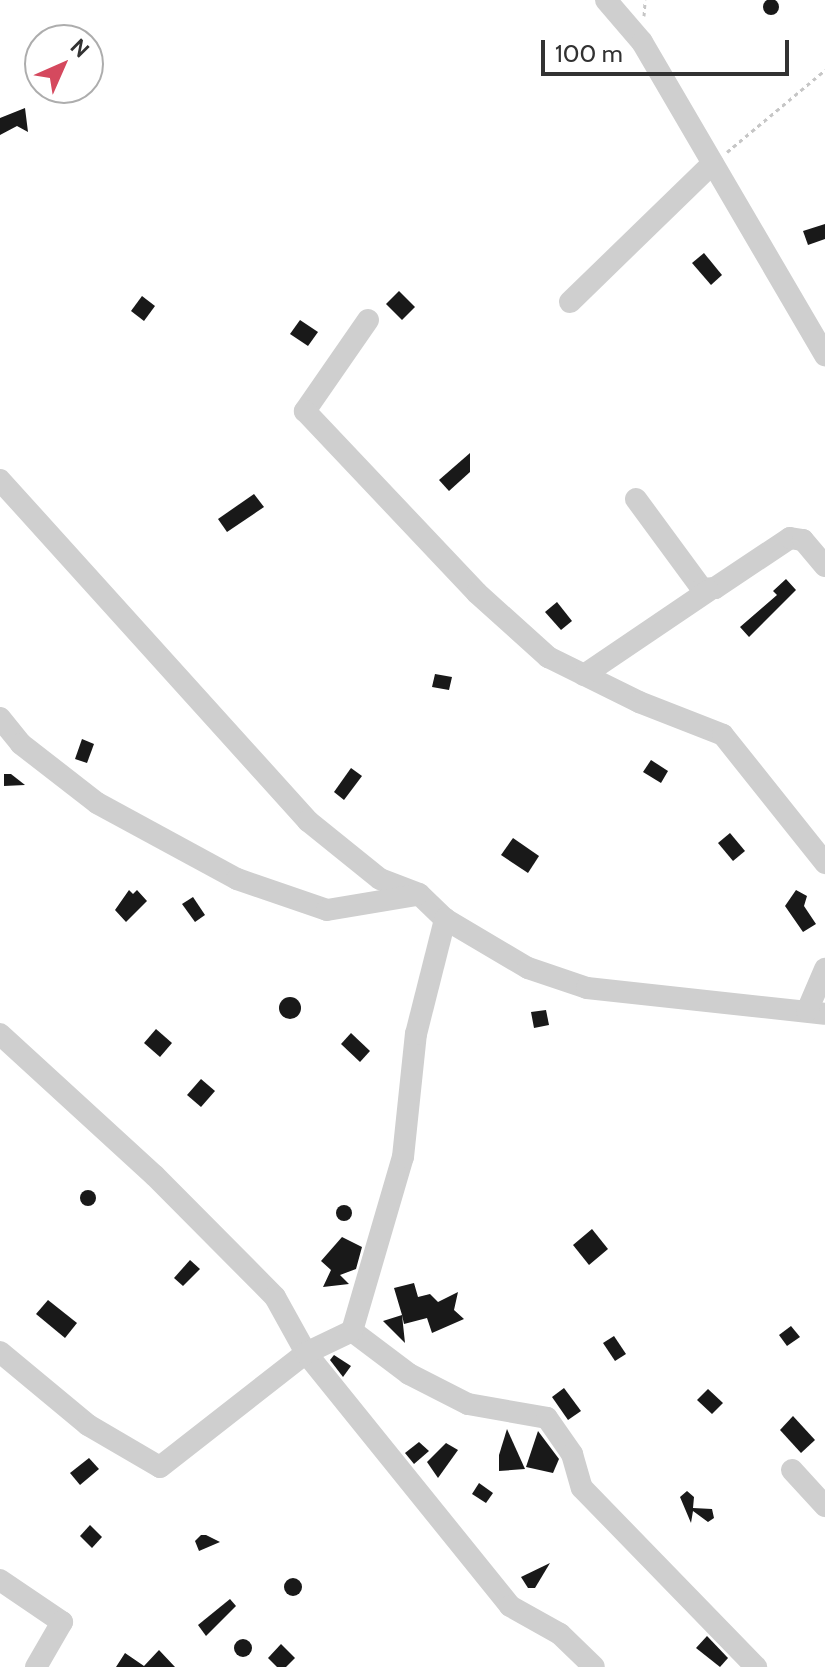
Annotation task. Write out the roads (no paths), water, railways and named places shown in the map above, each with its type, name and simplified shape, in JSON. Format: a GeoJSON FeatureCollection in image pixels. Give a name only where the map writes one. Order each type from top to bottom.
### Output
{"type":"FeatureCollection","features":[{"type":"Feature","properties":{"kind":"street"},"geometry":{"type":"LineString","coordinates":[[606,0],[642,42],[825,355]]}},
{"type":"Feature","properties":{"kind":"street"},"geometry":{"type":"LineString","coordinates":[[570,302],[713,163]]}},
{"type":"Feature","properties":{"kind":"street"},"geometry":{"type":"LineString","coordinates":[[368,320],[305,411],[477,593],[548,657],[723,735],[825,863]]}},
{"type":"Feature","properties":{"kind":"street"},"geometry":{"type":"LineString","coordinates":[[0,480],[308,821],[380,879],[419,894],[445,919],[528,968],[587,988],[816,1012],[825,969]]}},
{"type":"Feature","properties":{"kind":"street"},"geometry":{"type":"LineString","coordinates":[[636,499],[695,585],[708,591]]}},
{"type":"Feature","properties":{"kind":"street"},"geometry":{"type":"LineString","coordinates":[[584,675],[790,538],[803,540],[825,566]]}},
{"type":"Feature","properties":{"kind":"street"},"geometry":{"type":"LineString","coordinates":[[0,718],[21,744],[97,803],[237,879],[327,910],[419,894]]}},
{"type":"Feature","properties":{"kind":"street"},"geometry":{"type":"LineString","coordinates":[[0,1352],[88,1425],[160,1467],[306,1353],[352,1331],[403,1157],[416,1034],[445,919]]}},
{"type":"Feature","properties":{"kind":"street"},"geometry":{"type":"LineString","coordinates":[[0,1034],[155,1176],[265,1287],[306,1353],[510,1606],[560,1634],[594,1667]]}},
{"type":"Feature","properties":{"kind":"street"},"geometry":{"type":"LineString","coordinates":[[352,1331],[409,1374],[468,1404],[547,1418],[572,1454],[582,1488],[756,1667]]}},
{"type":"Feature","properties":{"kind":"street"},"geometry":{"type":"LineString","coordinates":[[792,1470],[825,1506]]}},
{"type":"Feature","properties":{"kind":"street"},"geometry":{"type":"LineString","coordinates":[[0,1580],[62,1622],[36,1667]]}}]}
